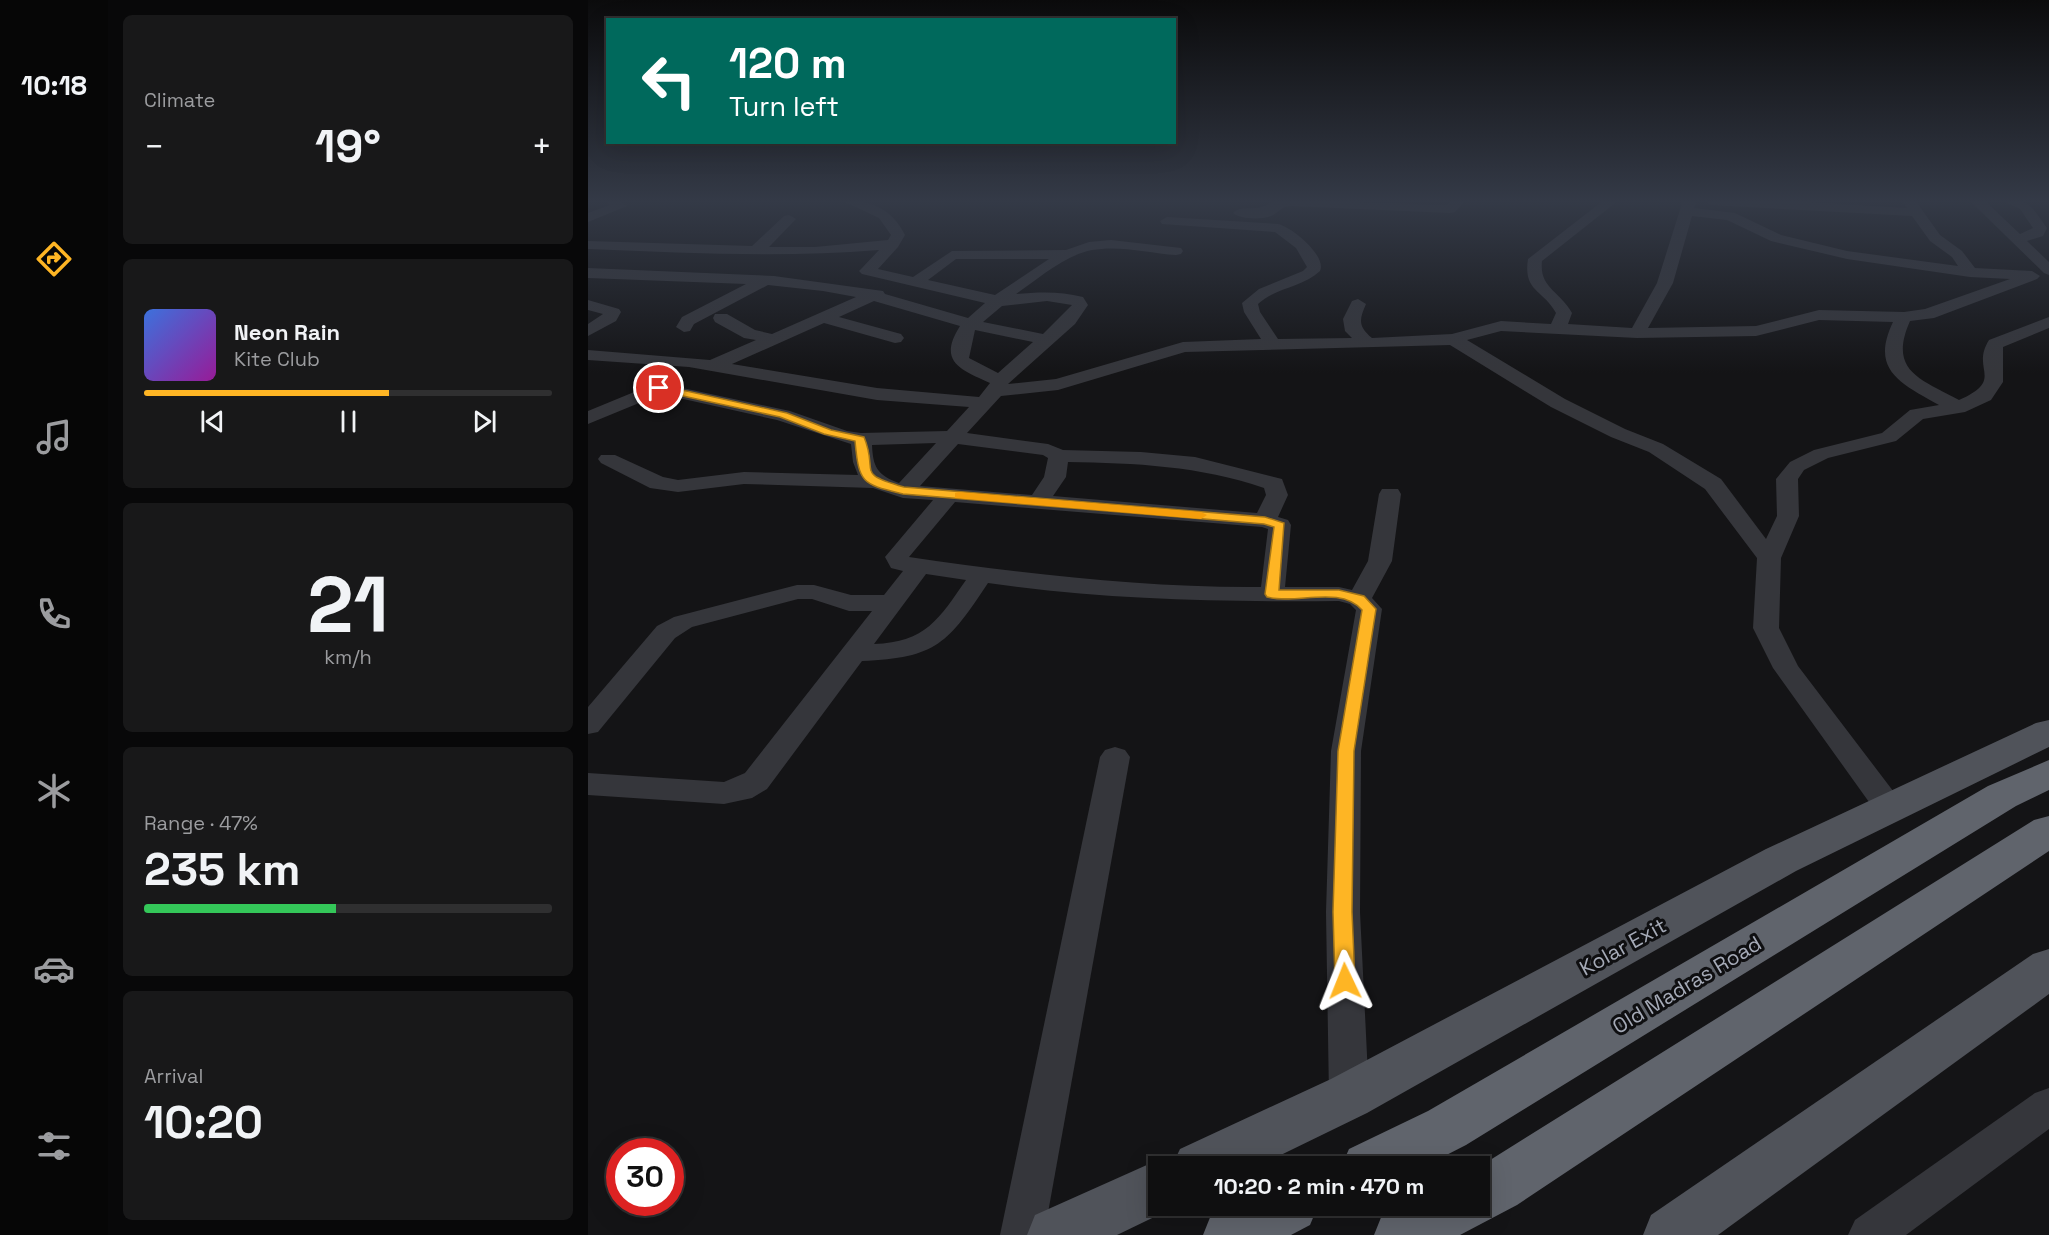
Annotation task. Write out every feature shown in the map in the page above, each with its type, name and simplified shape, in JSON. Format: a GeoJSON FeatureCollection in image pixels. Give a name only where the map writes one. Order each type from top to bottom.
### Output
{"type":"FeatureCollection","features":[{"type":"Feature","properties":{"kind":"highway","name":"Old Madras Road"},"geometry":{"type":"LineString","coordinates":[[1390,1156],[1447,1128],[2002,796],[2049,774]]}},
{"type":"Feature","properties":{"kind":"highway"},"geometry":{"type":"LineString","coordinates":[[1490,1190],[2040,836]]}},
{"type":"Feature","properties":{"kind":"highway"},"geometry":{"type":"LineString","coordinates":[[1231,1235],[1270,1216]]}},
{"type":"Feature","properties":{"kind":"highway"},"geometry":{"type":"LineString","coordinates":[[1402,1235],[1439,1216]]}},
{"type":"Feature","properties":{"kind":"main road","name":"Kolar Exit"},"geometry":{"type":"LineString","coordinates":[[1222,1156],[1349,1096],[1781,860],[2049,732]]}},
{"type":"Feature","properties":{"kind":"main road"},"geometry":{"type":"LineString","coordinates":[[1671,1235],[2049,968]]}},
{"type":"Feature","properties":{"kind":"main road"},"geometry":{"type":"LineString","coordinates":[[1055,1235],[1148,1191]]}},
{"type":"Feature","properties":{"kind":"street"},"geometry":{"type":"LineString","coordinates":[[684,327],[688,321],[766,280],[791,258]]}},
{"type":"Feature","properties":{"kind":"street"},"geometry":{"type":"LineString","coordinates":[[880,258],[867,271],[999,301],[1047,296],[1077,300],[1080,305],[1069,320],[993,392],[903,491]]}},
{"type":"Feature","properties":{"kind":"street"},"geometry":{"type":"LineString","coordinates":[[588,418],[912,281],[948,258]]}},
{"type":"Feature","properties":{"kind":"street"},"geometry":{"type":"LineString","coordinates":[[993,392],[963,365],[960,358],[965,334],[970,324],[1061,258]]}},
{"type":"Feature","properties":{"kind":"street"},"geometry":{"type":"LineString","coordinates":[[1274,345],[1252,312],[1250,303],[1264,291],[1308,276],[1315,268],[1312,258]]}},
{"type":"Feature","properties":{"kind":"street"},"geometry":{"type":"LineString","coordinates":[[1537,258],[1534,281],[1538,287],[1560,304],[1564,313],[1558,328]]}},
{"type":"Feature","properties":{"kind":"street"},"geometry":{"type":"LineString","coordinates":[[1638,333],[1665,283],[1673,258]]}},
{"type":"Feature","properties":{"kind":"street"},"geometry":{"type":"LineString","coordinates":[[1869,258],[1970,272],[2041,276]]}},
{"type":"Feature","properties":{"kind":"street"},"geometry":{"type":"LineString","coordinates":[[1960,258],[1970,272]]}},
{"type":"Feature","properties":{"kind":"street"},"geometry":{"type":"LineString","coordinates":[[2035,258],[2049,270]]}},
{"type":"Feature","properties":{"kind":"street"},"geometry":{"type":"LineString","coordinates":[[588,273],[766,280],[822,286],[873,296],[970,324],[1047,340]]}},
{"type":"Feature","properties":{"kind":"street"},"geometry":{"type":"LineString","coordinates":[[588,355],[689,362],[877,394],[993,392],[1058,384],[1183,347],[1453,339],[1501,326],[1638,333],[1756,331],[1819,315],[1840,313],[1904,317],[1928,314],[2041,276]]}},
{"type":"Feature","properties":{"kind":"street"},"geometry":{"type":"LineString","coordinates":[[1358,304],[1351,319],[1354,331],[1368,342]]}},
{"type":"Feature","properties":{"kind":"street"},"geometry":{"type":"LineString","coordinates":[[588,305],[613,312],[610,317],[588,332]]}},
{"type":"Feature","properties":{"kind":"street"},"geometry":{"type":"LineString","coordinates":[[1904,317],[1892,353],[1896,366],[1911,379],[1958,408]]}},
{"type":"Feature","properties":{"kind":"street"},"geometry":{"type":"LineString","coordinates":[[721,318],[750,334],[773,339]]}},
{"type":"Feature","properties":{"kind":"street"},"geometry":{"type":"LineString","coordinates":[[824,318],[895,338]]}},
{"type":"Feature","properties":{"kind":"street"},"geometry":{"type":"LineString","coordinates":[[1890,808],[1786,668],[1766,628],[1769,558],[1788,516],[1787,478],[1797,466],[1821,454],[1889,437],[1917,414],[1958,408],[1984,396],[1994,382],[1992,354],[1995,344],[2049,322]]}},
{"type":"Feature","properties":{"kind":"street"},"geometry":{"type":"LineString","coordinates":[[588,332],[597,334],[597,339],[588,346]]}},
{"type":"Feature","properties":{"kind":"street"},"geometry":{"type":"LineString","coordinates":[[1453,339],[1558,403],[1618,433],[1656,448],[1713,484],[1769,558]]}},
{"type":"Feature","properties":{"kind":"street"},"geometry":{"type":"LineString","coordinates":[[659,388],[783,415],[828,432],[861,439],[952,437],[1048,450],[1059,456],[1157,458],[1249,474],[1274,484],[1277,495],[1265,520]]}},
{"type":"Feature","properties":{"kind":"street"},"geometry":{"type":"LineString","coordinates":[[861,439],[864,472],[873,482]]}},
{"type":"Feature","properties":{"kind":"street"},"geometry":{"type":"LineString","coordinates":[[1038,502],[1055,477],[1059,456]]}},
{"type":"Feature","properties":{"kind":"street"},"geometry":{"type":"LineString","coordinates":[[608,459],[658,483],[678,486],[744,478],[873,482],[903,491],[1265,520],[1280,525],[1281,533],[1272,594]]}},
{"type":"Feature","properties":{"kind":"street"},"geometry":{"type":"LineString","coordinates":[[1359,598],[1380,561],[1390,494]]}},
{"type":"Feature","properties":{"kind":"street"},"geometry":{"type":"LineString","coordinates":[[949,495],[897,557],[899,563],[918,568],[981,576],[1210,595],[1339,594],[1359,598],[1369,609],[1345,763],[1343,912],[1349,1096]]}},
{"type":"Feature","properties":{"kind":"street"},"geometry":{"type":"LineString","coordinates":[[588,784],[724,793],[741,790],[756,781],[918,568]]}},
{"type":"Feature","properties":{"kind":"street"},"geometry":{"type":"LineString","coordinates":[[854,652],[898,650],[922,644],[939,630],[981,576]]}},
{"type":"Feature","properties":{"kind":"street"},"geometry":{"type":"LineString","coordinates":[[588,725],[666,632],[683,622],[797,592],[814,592],[849,603],[891,603]]}},
{"type":"Feature","properties":{"kind":"street"},"geometry":{"type":"LineString","coordinates":[[588,692],[617,693]]}},
{"type":"Feature","properties":{"kind":"street"},"geometry":{"type":"LineString","coordinates":[[1022,1235],[1115,757]]}},
{"type":"Feature","properties":{"kind":"street"},"geometry":{"type":"LineString","coordinates":[[1870,1235],[2049,1106]]}},
{"type":"Feature","properties":{"kind":"slow traffic"},"geometry":{"type":"LineString","coordinates":[[959,496],[1201,515]]}},
{"type":"Feature","properties":{"kind":"route"},"geometry":{"type":"LineString","coordinates":[[659,388],[783,415],[844,437],[861,439],[864,472],[873,482],[903,491],[1265,520],[1280,525],[1281,533],[1272,594],[1339,594],[1359,598],[1369,609],[1346,751],[1343,912],[1345,981]]}}]}
